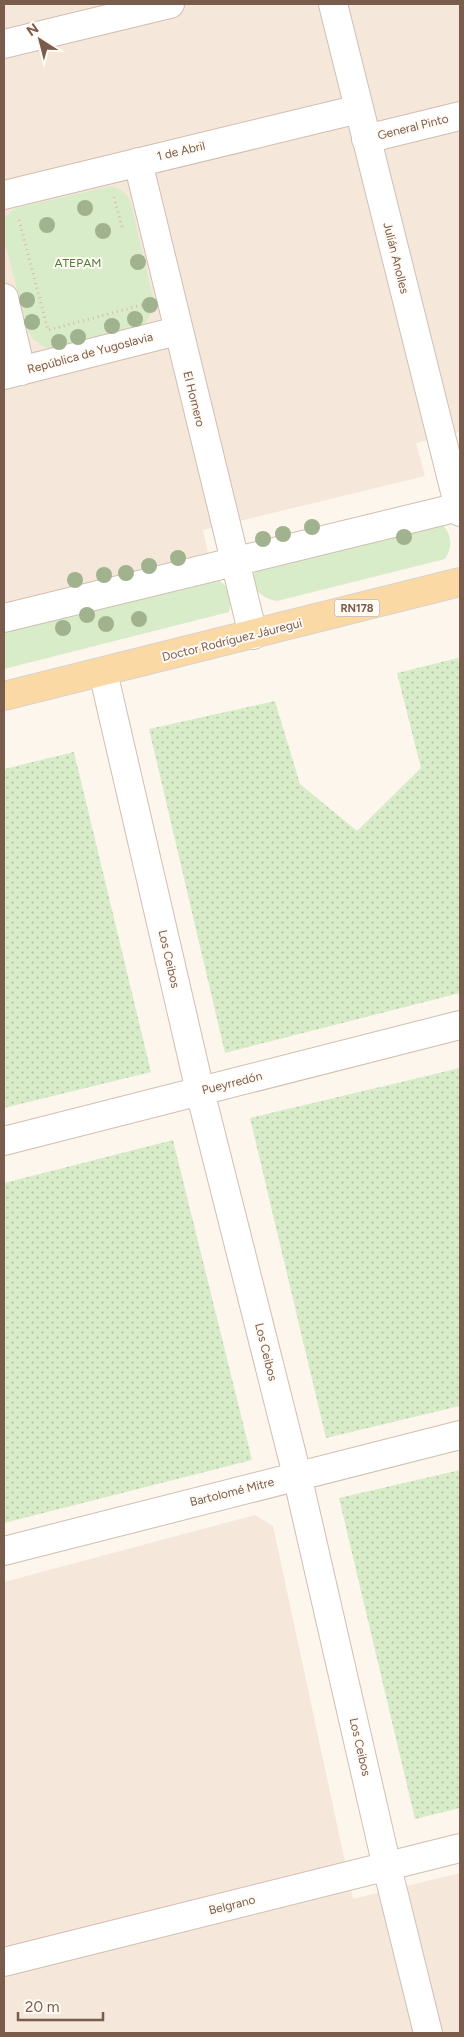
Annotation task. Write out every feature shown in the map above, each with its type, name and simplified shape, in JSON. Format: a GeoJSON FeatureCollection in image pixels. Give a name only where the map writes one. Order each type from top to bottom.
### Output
{"type":"FeatureCollection","features":[{"type":"Feature","properties":{"kind":"main road","name":"Doctor Rodríguez Jáuregui"},"geometry":{"type":"LineString","coordinates":[[4,696],[460,582]]}},
{"type":"Feature","properties":{"kind":"street"},"geometry":{"type":"LineString","coordinates":[[4,44],[136,8],[170,4]]}},
{"type":"Feature","properties":{"kind":"street","name":"Julián Anolles"},"geometry":{"type":"LineString","coordinates":[[333,4],[460,509]]}},
{"type":"Feature","properties":{"kind":"street","name":"1 de Abril"},"geometry":{"type":"LineString","coordinates":[[11,206],[138,162],[359,110]]}},
{"type":"Feature","properties":{"kind":"street","name":"General Pinto"},"geometry":{"type":"LineString","coordinates":[[366,139],[460,116]]}},
{"type":"Feature","properties":{"kind":"street","name":"El Hornero"},"geometry":{"type":"LineString","coordinates":[[138,162],[177,331],[253,635]]}},
{"type":"Feature","properties":{"kind":"street"},"geometry":{"type":"LineString","coordinates":[[4,298],[13,373]]}},
{"type":"Feature","properties":{"kind":"street","name":"República de Yugoslavia"},"geometry":{"type":"LineString","coordinates":[[13,373],[177,331]]}},
{"type":"Feature","properties":{"kind":"street"},"geometry":{"type":"LineString","coordinates":[[4,618],[234,560],[460,509]]}},
{"type":"Feature","properties":{"kind":"street","name":"Los Ceibos"},"geometry":{"type":"LineString","coordinates":[[103,672],[200,1092],[297,1475],[387,1867],[428,2033]]}},
{"type":"Feature","properties":{"kind":"street","name":"Pueyrredón"},"geometry":{"type":"LineString","coordinates":[[4,1141],[460,1025]]}},
{"type":"Feature","properties":{"kind":"street","name":"Bartolomé Mitre"},"geometry":{"type":"LineString","coordinates":[[4,1551],[460,1435]]}},
{"type":"Feature","properties":{"kind":"street","name":"Belgrano"},"geometry":{"type":"LineString","coordinates":[[4,1962],[460,1848]]}},
{"type":"Feature","properties":{"kind":"path"},"geometry":{"type":"LineString","coordinates":[[113,193],[123,230]]}},
{"type":"Feature","properties":{"kind":"path"},"geometry":{"type":"LineString","coordinates":[[11,206],[48,330],[142,305],[140,296]]}},
{"type":"Feature","properties":{"kind":"shaded area"},"geometry":{"type":"Polygon","coordinates":[[[4,4],[460,4],[460,432],[416,443],[425,476],[203,530],[208,553],[4,603],[4,4]]]}},
{"type":"Feature","properties":{"kind":"shaded area"},"geometry":{"type":"Polygon","coordinates":[[[255,1515],[273,1526],[353,1899],[460,1873],[460,2033],[4,2033],[4,1582],[255,1515]]]}},
{"type":"Feature","properties":{"kind":"green space","name":"ATEPAM"},"geometry":{"type":"Polygon","coordinates":[[[112,186],[124,192],[131,203],[155,307],[145,324],[136,328],[48,349],[33,339],[28,330],[4,240],[4,217],[16,208],[112,186]]]}},
{"type":"Feature","properties":{"kind":"green space"},"geometry":{"type":"Polygon","coordinates":[[[442,524],[448,532],[450,541],[445,559],[277,601],[259,593],[254,584],[257,565],[442,524]]]}},
{"type":"Feature","properties":{"kind":"green space"},"geometry":{"type":"Polygon","coordinates":[[[210,576],[225,585],[228,590],[230,599],[229,612],[4,669],[4,627],[210,576]]]}},
{"type":"Feature","properties":{"kind":"green space"},"geometry":{"type":"Polygon","coordinates":[[[458,658],[460,668],[460,993],[225,1053],[149,729],[275,701],[300,784],[357,831],[421,768],[397,673],[458,658]]]}},
{"type":"Feature","properties":{"kind":"green space"},"geometry":{"type":"Polygon","coordinates":[[[74,752],[151,1072],[4,1108],[4,769],[74,752]]]}},
{"type":"Feature","properties":{"kind":"green space"},"geometry":{"type":"Polygon","coordinates":[[[460,1068],[460,1406],[326,1438],[250,1118],[460,1068]]]}},
{"type":"Feature","properties":{"kind":"green space"},"geometry":{"type":"Polygon","coordinates":[[[173,1140],[252,1460],[4,1523],[4,1183],[173,1140]]]}},
{"type":"Feature","properties":{"kind":"green space"},"geometry":{"type":"Polygon","coordinates":[[[460,1470],[460,1808],[415,1819],[339,1498],[460,1470]]]}}]}
